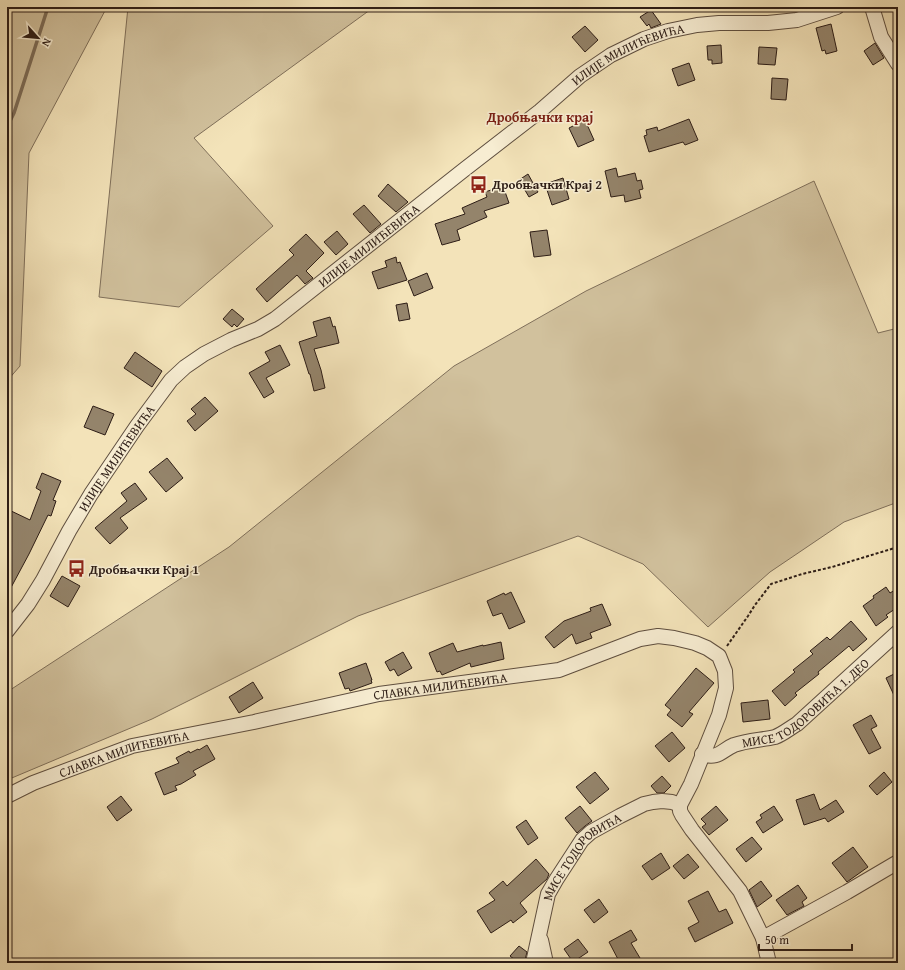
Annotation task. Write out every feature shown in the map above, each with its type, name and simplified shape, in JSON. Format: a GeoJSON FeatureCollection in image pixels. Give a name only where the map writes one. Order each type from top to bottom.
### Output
{"type":"FeatureCollection","features":[{"type":"Feature","properties":{"kind":"street","name":"ИЛИЈЕ МИЛИЋЕВИЋА"},"geometry":{"type":"LineString","coordinates":[[7,631],[28,604],[43,580],[69,531],[137,426],[170,380],[191,363],[204,354],[231,340],[258,329],[275,319],[540,110],[580,76],[611,55],[644,39],[682,28],[719,23],[768,23],[790,21],[837,7]]}},
{"type":"Feature","properties":{"kind":"street"},"geometry":{"type":"LineString","coordinates":[[872,7],[881,37],[898,64]]}},
{"type":"Feature","properties":{"kind":"street","name":"МИСЕ ТОДОРОВИЋА 1. ДЕО"},"geometry":{"type":"LineString","coordinates":[[702,754],[715,756],[733,746],[776,736],[786,732],[797,724],[898,632]]}},
{"type":"Feature","properties":{"kind":"street","name":"СЛАВКА МИЛИЋЕВИЋА"},"geometry":{"type":"LineString","coordinates":[[7,796],[33,783],[132,746],[254,722],[379,694],[559,670],[640,639],[658,636],[695,643],[707,648],[719,656]]}},
{"type":"Feature","properties":{"kind":"street"},"geometry":{"type":"LineString","coordinates":[[719,656],[726,671],[726,688],[719,715],[691,784],[680,805],[680,811],[692,830],[740,891],[763,938],[769,963]]}},
{"type":"Feature","properties":{"kind":"street","name":"МИСЕ ТОДОРОВИЋА"},"geometry":{"type":"LineString","coordinates":[[533,963],[548,894],[582,840],[591,832],[644,804],[662,801],[680,805]]}},
{"type":"Feature","properties":{"kind":"street"},"geometry":{"type":"LineString","coordinates":[[763,938],[898,862]]}},
{"type":"Feature","properties":{"kind":"street"},"geometry":{"type":"LineString","coordinates":[[540,935],[546,963]]}},
{"type":"Feature","properties":{"kind":"path"},"geometry":{"type":"LineString","coordinates":[[719,656],[755,604],[771,584],[898,547]]}},
{"type":"Feature","properties":{"kind":"shaded area"},"geometry":{"type":"Polygon","coordinates":[[[7,7],[107,7],[29,153],[20,366],[7,381],[7,7]]]}},
{"type":"Feature","properties":{"kind":"shaded area"},"geometry":{"type":"Polygon","coordinates":[[[128,7],[374,7],[194,138],[273,226],[179,307],[99,297],[128,7]]]}},
{"type":"Feature","properties":{"kind":"shaded area"},"geometry":{"type":"Polygon","coordinates":[[[814,181],[878,333],[898,328],[898,502],[844,522],[770,572],[708,627],[643,564],[578,536],[358,616],[152,719],[7,780],[7,692],[229,547],[454,366],[586,291],[814,181]]]}},
{"type":"Feature","properties":{"kind":"building"},"geometry":{"type":"Polygon","coordinates":[[[651,10],[661,24],[651,28],[649,24],[647,26],[640,17],[651,10]]]}},
{"type":"Feature","properties":{"kind":"building"},"geometry":{"type":"Polygon","coordinates":[[[831,24],[837,51],[826,54],[825,50],[822,51],[816,28],[831,24]]]}},
{"type":"Feature","properties":{"kind":"building"},"geometry":{"type":"Polygon","coordinates":[[[585,26],[598,40],[585,52],[572,37],[585,26]]]}},
{"type":"Feature","properties":{"kind":"building"},"geometry":{"type":"Polygon","coordinates":[[[875,43],[884,58],[873,65],[864,51],[875,43]]]}},
{"type":"Feature","properties":{"kind":"building"},"geometry":{"type":"Polygon","coordinates":[[[721,45],[722,63],[712,64],[712,60],[708,60],[707,46],[721,45]]]}},
{"type":"Feature","properties":{"kind":"building"},"geometry":{"type":"Polygon","coordinates":[[[759,47],[777,48],[775,65],[758,64],[759,47]]]}},
{"type":"Feature","properties":{"kind":"building"},"geometry":{"type":"Polygon","coordinates":[[[689,63],[695,80],[678,86],[672,69],[689,63]]]}},
{"type":"Feature","properties":{"kind":"building"},"geometry":{"type":"Polygon","coordinates":[[[772,78],[788,79],[786,100],[771,99],[772,78]]]}},
{"type":"Feature","properties":{"kind":"building"},"geometry":{"type":"Polygon","coordinates":[[[689,119],[698,140],[685,145],[683,142],[649,152],[644,136],[647,135],[646,130],[657,127],[658,131],[689,119]]]}},
{"type":"Feature","properties":{"kind":"building"},"geometry":{"type":"Polygon","coordinates":[[[585,120],[594,140],[578,147],[569,128],[585,120]]]}},
{"type":"Feature","properties":{"kind":"building"},"geometry":{"type":"Polygon","coordinates":[[[616,168],[618,177],[635,173],[637,181],[641,180],[643,189],[639,190],[641,198],[625,202],[624,195],[611,197],[605,171],[616,168]]]}},
{"type":"Feature","properties":{"kind":"building"},"geometry":{"type":"Polygon","coordinates":[[[528,174],[538,192],[529,197],[519,180],[528,174]]]}},
{"type":"Feature","properties":{"kind":"building"},"geometry":{"type":"Polygon","coordinates":[[[563,178],[569,199],[552,205],[545,184],[563,178]]]}},
{"type":"Feature","properties":{"kind":"building"},"geometry":{"type":"Polygon","coordinates":[[[388,184],[408,202],[396,212],[378,196],[388,184]]]}},
{"type":"Feature","properties":{"kind":"building"},"geometry":{"type":"Polygon","coordinates":[[[503,186],[509,203],[484,211],[487,217],[457,230],[460,240],[442,245],[435,224],[465,214],[462,208],[487,197],[485,192],[503,186]]]}},
{"type":"Feature","properties":{"kind":"building"},"geometry":{"type":"Polygon","coordinates":[[[364,205],[381,224],[370,233],[353,214],[364,205]]]}},
{"type":"Feature","properties":{"kind":"building"},"geometry":{"type":"Polygon","coordinates":[[[547,230],[551,255],[534,257],[530,232],[547,230]]]}},
{"type":"Feature","properties":{"kind":"building"},"geometry":{"type":"Polygon","coordinates":[[[337,231],[348,244],[336,255],[324,242],[337,231]]]}},
{"type":"Feature","properties":{"kind":"building"},"geometry":{"type":"Polygon","coordinates":[[[306,234],[324,253],[306,271],[313,278],[305,284],[297,275],[267,302],[256,289],[294,255],[289,250],[306,234]]]}},
{"type":"Feature","properties":{"kind":"building"},"geometry":{"type":"Polygon","coordinates":[[[396,257],[397,263],[400,262],[407,280],[378,289],[372,272],[387,267],[385,261],[396,257]]]}},
{"type":"Feature","properties":{"kind":"building"},"geometry":{"type":"Polygon","coordinates":[[[427,273],[433,288],[414,296],[408,281],[427,273]]]}},
{"type":"Feature","properties":{"kind":"building"},"geometry":{"type":"Polygon","coordinates":[[[407,303],[410,319],[399,321],[396,305],[407,303]]]}},
{"type":"Feature","properties":{"kind":"building"},"geometry":{"type":"Polygon","coordinates":[[[232,309],[244,319],[237,327],[234,324],[232,327],[223,319],[232,309]]]}},
{"type":"Feature","properties":{"kind":"building"},"geometry":{"type":"Polygon","coordinates":[[[330,317],[333,327],[335,326],[339,343],[314,349],[325,388],[314,391],[299,342],[317,336],[313,322],[330,317]]]}},
{"type":"Feature","properties":{"kind":"building"},"geometry":{"type":"Polygon","coordinates":[[[280,345],[290,365],[266,378],[274,392],[264,398],[249,373],[270,361],[265,352],[280,345]]]}},
{"type":"Feature","properties":{"kind":"building"},"geometry":{"type":"Polygon","coordinates":[[[135,352],[162,371],[152,387],[124,368],[135,352]]]}},
{"type":"Feature","properties":{"kind":"building"},"geometry":{"type":"Polygon","coordinates":[[[205,397],[218,411],[195,431],[187,421],[196,414],[191,409],[205,397]]]}},
{"type":"Feature","properties":{"kind":"building"},"geometry":{"type":"Polygon","coordinates":[[[93,406],[114,414],[105,435],[84,427],[93,406]]]}},
{"type":"Feature","properties":{"kind":"building"},"geometry":{"type":"Polygon","coordinates":[[[167,458],[183,478],[166,492],[149,472],[167,458]]]}},
{"type":"Feature","properties":{"kind":"building"},"geometry":{"type":"Polygon","coordinates":[[[42,473],[61,481],[53,500],[56,501],[51,516],[48,515],[7,595],[7,549],[11,540],[7,538],[7,509],[30,520],[41,491],[36,488],[42,473]]]}},
{"type":"Feature","properties":{"kind":"building"},"geometry":{"type":"Polygon","coordinates":[[[135,483],[147,499],[120,518],[128,528],[110,544],[95,528],[127,501],[121,493],[135,483]]]}},
{"type":"Feature","properties":{"kind":"building"},"geometry":{"type":"Polygon","coordinates":[[[62,576],[80,586],[68,607],[50,596],[62,576]]]}},
{"type":"Feature","properties":{"kind":"building"},"geometry":{"type":"Polygon","coordinates":[[[886,587],[890,593],[898,588],[898,607],[886,615],[888,617],[876,626],[863,606],[874,598],[873,596],[886,587]]]}},
{"type":"Feature","properties":{"kind":"building"},"geometry":{"type":"Polygon","coordinates":[[[511,592],[525,622],[509,629],[502,613],[493,616],[487,601],[504,593],[505,595],[511,592]]]}},
{"type":"Feature","properties":{"kind":"building"},"geometry":{"type":"Polygon","coordinates":[[[602,604],[611,625],[590,633],[592,638],[576,644],[572,634],[554,648],[545,637],[564,621],[591,611],[590,608],[602,604]]]}},
{"type":"Feature","properties":{"kind":"building"},"geometry":{"type":"Polygon","coordinates":[[[851,621],[867,639],[853,651],[849,646],[818,672],[819,674],[795,693],[797,695],[785,706],[772,691],[795,672],[793,670],[813,654],[810,651],[827,637],[830,640],[851,621]]]}},
{"type":"Feature","properties":{"kind":"building"},"geometry":{"type":"Polygon","coordinates":[[[501,642],[504,659],[471,667],[470,663],[442,675],[440,671],[437,672],[429,653],[453,643],[457,652],[501,642]]]}},
{"type":"Feature","properties":{"kind":"building"},"geometry":{"type":"Polygon","coordinates":[[[403,652],[412,668],[398,676],[394,669],[390,671],[385,662],[403,652]]]}},
{"type":"Feature","properties":{"kind":"building"},"geometry":{"type":"Polygon","coordinates":[[[366,663],[372,683],[350,691],[349,688],[345,689],[339,673],[366,663]]]}},
{"type":"Feature","properties":{"kind":"building"},"geometry":{"type":"Polygon","coordinates":[[[696,668],[714,683],[689,712],[693,714],[682,727],[667,715],[671,710],[665,705],[696,668]]]}},
{"type":"Feature","properties":{"kind":"building"},"geometry":{"type":"Polygon","coordinates":[[[898,672],[898,704],[886,678],[898,672]]]}},
{"type":"Feature","properties":{"kind":"building"},"geometry":{"type":"Polygon","coordinates":[[[253,682],[263,698],[239,713],[229,697],[253,682]]]}},
{"type":"Feature","properties":{"kind":"building"},"geometry":{"type":"Polygon","coordinates":[[[768,700],[770,719],[743,722],[741,703],[768,700]]]}},
{"type":"Feature","properties":{"kind":"building"},"geometry":{"type":"Polygon","coordinates":[[[871,715],[877,726],[871,729],[881,748],[869,754],[853,725],[871,715]]]}},
{"type":"Feature","properties":{"kind":"building"},"geometry":{"type":"Polygon","coordinates":[[[672,732],[685,748],[669,762],[655,746],[672,732]]]}},
{"type":"Feature","properties":{"kind":"building"},"geometry":{"type":"Polygon","coordinates":[[[207,745],[215,759],[193,771],[196,775],[175,786],[177,790],[164,795],[155,773],[179,763],[176,758],[189,751],[190,753],[198,749],[199,750],[207,745]]]}},
{"type":"Feature","properties":{"kind":"building"},"geometry":{"type":"Polygon","coordinates":[[[595,772],[609,789],[590,804],[576,787],[595,772]]]}},
{"type":"Feature","properties":{"kind":"building"},"geometry":{"type":"Polygon","coordinates":[[[884,772],[892,782],[877,795],[869,786],[884,772]]]}},
{"type":"Feature","properties":{"kind":"building"},"geometry":{"type":"Polygon","coordinates":[[[662,776],[671,786],[664,793],[657,793],[651,786],[662,776]]]}},
{"type":"Feature","properties":{"kind":"building"},"geometry":{"type":"Polygon","coordinates":[[[814,794],[820,810],[836,800],[844,812],[828,822],[825,818],[804,825],[796,800],[814,794]]]}},
{"type":"Feature","properties":{"kind":"building"},"geometry":{"type":"Polygon","coordinates":[[[121,796],[132,810],[117,821],[107,807],[121,796]]]}},
{"type":"Feature","properties":{"kind":"building"},"geometry":{"type":"Polygon","coordinates":[[[580,806],[592,821],[577,833],[565,818],[580,806]]]}},
{"type":"Feature","properties":{"kind":"building"},"geometry":{"type":"Polygon","coordinates":[[[716,806],[728,820],[709,835],[702,827],[706,824],[701,819],[716,806]]]}},
{"type":"Feature","properties":{"kind":"building"},"geometry":{"type":"Polygon","coordinates":[[[774,806],[783,820],[763,833],[756,822],[762,818],[760,815],[774,806]]]}},
{"type":"Feature","properties":{"kind":"building"},"geometry":{"type":"Polygon","coordinates":[[[526,820],[538,838],[528,845],[516,827],[526,820]]]}},
{"type":"Feature","properties":{"kind":"building"},"geometry":{"type":"Polygon","coordinates":[[[752,837],[762,849],[746,862],[736,849],[752,837]]]}},
{"type":"Feature","properties":{"kind":"building"},"geometry":{"type":"Polygon","coordinates":[[[853,847],[868,867],[847,882],[832,863],[853,847]]]}},
{"type":"Feature","properties":{"kind":"building"},"geometry":{"type":"Polygon","coordinates":[[[661,853],[670,868],[652,880],[642,866],[661,853]]]}},
{"type":"Feature","properties":{"kind":"building"},"geometry":{"type":"Polygon","coordinates":[[[688,854],[699,867],[684,879],[673,866],[688,854]]]}},
{"type":"Feature","properties":{"kind":"building"},"geometry":{"type":"Polygon","coordinates":[[[536,859],[549,874],[547,879],[520,903],[527,912],[513,923],[511,920],[491,933],[477,911],[495,900],[489,893],[503,881],[507,886],[536,859]]]}},
{"type":"Feature","properties":{"kind":"building"},"geometry":{"type":"Polygon","coordinates":[[[761,881],[772,896],[757,907],[749,890],[761,881]]]}},
{"type":"Feature","properties":{"kind":"building"},"geometry":{"type":"Polygon","coordinates":[[[798,885],[807,898],[802,902],[804,906],[787,915],[776,900],[798,885]]]}},
{"type":"Feature","properties":{"kind":"building"},"geometry":{"type":"Polygon","coordinates":[[[708,891],[719,912],[726,909],[733,923],[695,942],[688,928],[699,922],[688,901],[708,891]]]}},
{"type":"Feature","properties":{"kind":"building"},"geometry":{"type":"Polygon","coordinates":[[[599,899],[608,912],[594,923],[584,910],[599,899]]]}},
{"type":"Feature","properties":{"kind":"building"},"geometry":{"type":"Polygon","coordinates":[[[631,930],[637,940],[631,943],[643,963],[620,963],[609,942],[631,930]]]}},
{"type":"Feature","properties":{"kind":"building"},"geometry":{"type":"Polygon","coordinates":[[[578,939],[588,952],[573,962],[564,949],[578,939]]]}},
{"type":"Feature","properties":{"kind":"building"},"geometry":{"type":"Polygon","coordinates":[[[519,946],[527,952],[525,960],[522,963],[519,963],[510,956],[519,946]]]}},
{"type":"Feature","properties":{"kind":"waterway"},"geometry":{"type":"LineString","coordinates":[[7,127],[14,113],[48,7]]}},
{"type":"Feature","properties":{"kind":"place","name":"Дробњачки Крај 2"},"geometry":{"type":"Point","coordinates":[479,184]}},
{"type":"Feature","properties":{"kind":"place","name":"Дробњачки Крај 1"},"geometry":{"type":"Point","coordinates":[76,569]}},
{"type":"Feature","properties":{"kind":"district","name":"Дробњачки крај"},"geometry":{"type":"Point","coordinates":[540,117]}}]}
